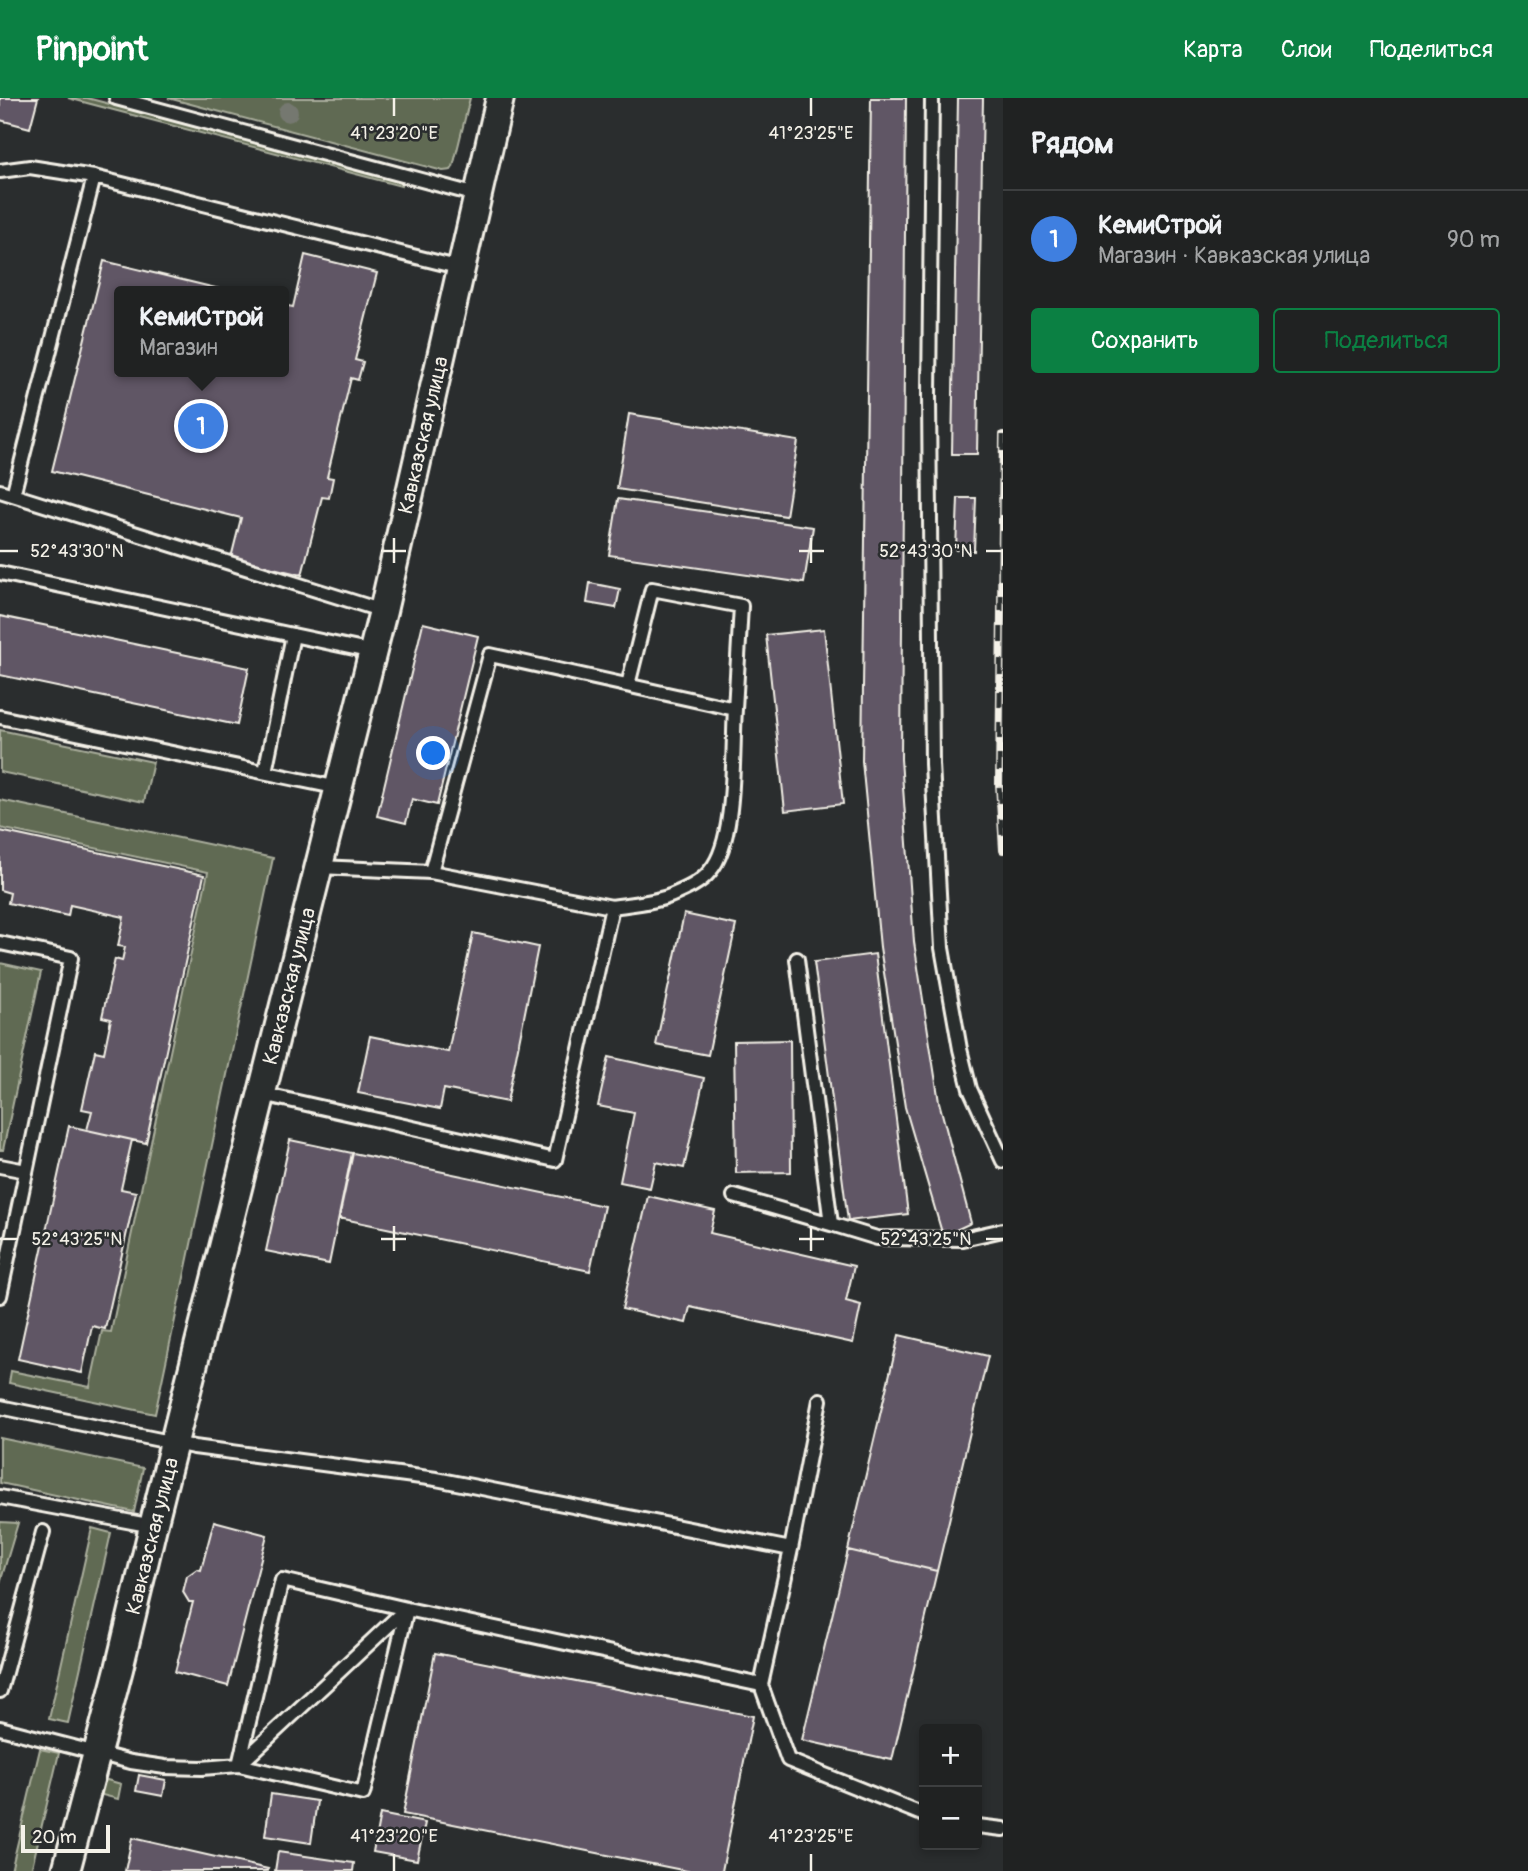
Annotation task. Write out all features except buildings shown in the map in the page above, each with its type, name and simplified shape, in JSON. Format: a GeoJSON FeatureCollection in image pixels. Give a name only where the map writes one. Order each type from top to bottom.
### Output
{"type":"FeatureCollection","features":[{"type":"Feature","properties":{"kind":"street","name":"Кавказская улица"},"geometry":{"type":"LineString","coordinates":[[66,1871],[373,652],[500,98]]}},
{"type":"Feature","properties":{"kind":"lane"},"geometry":{"type":"LineString","coordinates":[[116,98],[477,195]]}},
{"type":"Feature","properties":{"kind":"lane"},"geometry":{"type":"LineString","coordinates":[[932,98],[929,396],[932,764],[942,948],[970,1089],[1003,1161]]}},
{"type":"Feature","properties":{"kind":"lane"},"geometry":{"type":"LineString","coordinates":[[0,171],[30,167],[94,177],[461,268]]}},
{"type":"Feature","properties":{"kind":"lane"},"geometry":{"type":"LineString","coordinates":[[94,177],[6,493],[383,611]]}},
{"type":"Feature","properties":{"kind":"lane"},"geometry":{"type":"LineString","coordinates":[[0,573],[373,652]]}},
{"type":"Feature","properties":{"kind":"lane"},"geometry":{"type":"LineString","coordinates":[[319,867],[430,872],[612,907],[667,897],[692,886],[710,872],[722,852],[728,832],[741,606],[652,589],[628,685]]}},
{"type":"Feature","properties":{"kind":"lane"},"geometry":{"type":"LineString","coordinates":[[265,772],[293,635]]}},
{"type":"Feature","properties":{"kind":"lane"},"geometry":{"type":"LineString","coordinates":[[430,872],[490,655],[735,709]]}},
{"type":"Feature","properties":{"kind":"lane"},"geometry":{"type":"LineString","coordinates":[[0,717],[339,788]]}},
{"type":"Feature","properties":{"kind":"lane"},"geometry":{"type":"LineString","coordinates":[[262,1094],[555,1160],[612,907]]}},
{"type":"Feature","properties":{"kind":"lane"},"geometry":{"type":"LineString","coordinates":[[0,943],[71,958],[0,1297]]}},
{"type":"Feature","properties":{"kind":"lane"},"geometry":{"type":"LineString","coordinates":[[797,959],[831,1224]]}},
{"type":"Feature","properties":{"kind":"lane"},"geometry":{"type":"LineString","coordinates":[[0,1166],[26,1171]]}},
{"type":"Feature","properties":{"kind":"lane"},"geometry":{"type":"LineString","coordinates":[[734,1196],[877,1238],[963,1239],[1003,1230]]}},
{"type":"Feature","properties":{"kind":"lane"},"geometry":{"type":"LineString","coordinates":[[820,1400],[761,1685],[788,1760],[919,1813]]}},
{"type":"Feature","properties":{"kind":"lane"},"geometry":{"type":"LineString","coordinates":[[0,1407],[175,1443],[436,1479],[791,1549]]}},
{"type":"Feature","properties":{"kind":"lane"},"geometry":{"type":"LineString","coordinates":[[0,1497],[153,1526]]}},
{"type":"Feature","properties":{"kind":"lane"},"geometry":{"type":"LineString","coordinates":[[0,1691],[43,1532]]}},
{"type":"Feature","properties":{"kind":"lane"},"geometry":{"type":"LineString","coordinates":[[239,1765],[282,1580],[761,1685]]}},
{"type":"Feature","properties":{"kind":"lane"},"geometry":{"type":"LineString","coordinates":[[0,1728],[131,1762],[165,1767],[239,1765],[363,1794],[407,1609]]}},
{"type":"Feature","properties":{"kind":"lane"},"geometry":{"type":"LineString","coordinates":[[239,1765],[407,1609]]}},
{"type":"Feature","properties":{"kind":"lane"},"geometry":{"type":"LineString","coordinates":[[982,1827],[1003,1829]]}},
{"type":"Feature","properties":{"kind":"green space"},"geometry":{"type":"Polygon","coordinates":[[[68,98],[87,98],[402,181],[401,186],[68,98]]]}},
{"type":"Feature","properties":{"kind":"green space"},"geometry":{"type":"Polygon","coordinates":[[[168,98],[470,98],[453,167],[443,171],[168,98]]]}},
{"type":"Feature","properties":{"kind":"green space"},"geometry":{"type":"Polygon","coordinates":[[[0,730],[153,762],[144,802],[0,772],[0,730]]]}},
{"type":"Feature","properties":{"kind":"green space"},"geometry":{"type":"Polygon","coordinates":[[[0,800],[273,858],[155,1414],[9,1383],[11,1371],[90,1387],[102,1331],[111,1332],[208,872],[0,828],[0,800]]]}},
{"type":"Feature","properties":{"kind":"green space"},"geometry":{"type":"Polygon","coordinates":[[[0,963],[41,972],[3,1150],[0,1150],[0,963]]]}},
{"type":"Feature","properties":{"kind":"green space"},"geometry":{"type":"Polygon","coordinates":[[[0,1438],[143,1468],[134,1512],[0,1483],[0,1438]]]}},
{"type":"Feature","properties":{"kind":"green space"},"geometry":{"type":"Polygon","coordinates":[[[0,1522],[18,1523],[0,1583],[0,1522]]]}},
{"type":"Feature","properties":{"kind":"green space"},"geometry":{"type":"Polygon","coordinates":[[[92,1528],[111,1533],[68,1723],[49,1719],[92,1528]]]}},
{"type":"Feature","properties":{"kind":"green space"},"geometry":{"type":"Polygon","coordinates":[[[40,1749],[59,1753],[31,1871],[11,1871],[40,1749]]]}},
{"type":"Feature","properties":{"kind":"green space"},"geometry":{"type":"Polygon","coordinates":[[[107,1780],[121,1784],[118,1799],[102,1795],[100,1791],[107,1780]]]}},
{"type":"Feature","properties":{"kind":"railway"},"geometry":{"type":"LineString","coordinates":[[1003,435],[999,784],[1003,850]]}},
{"type":"Feature","properties":{"kind":"place","name":"КемиСтрой"},"geometry":{"type":"Point","coordinates":[201,426]}}]}
